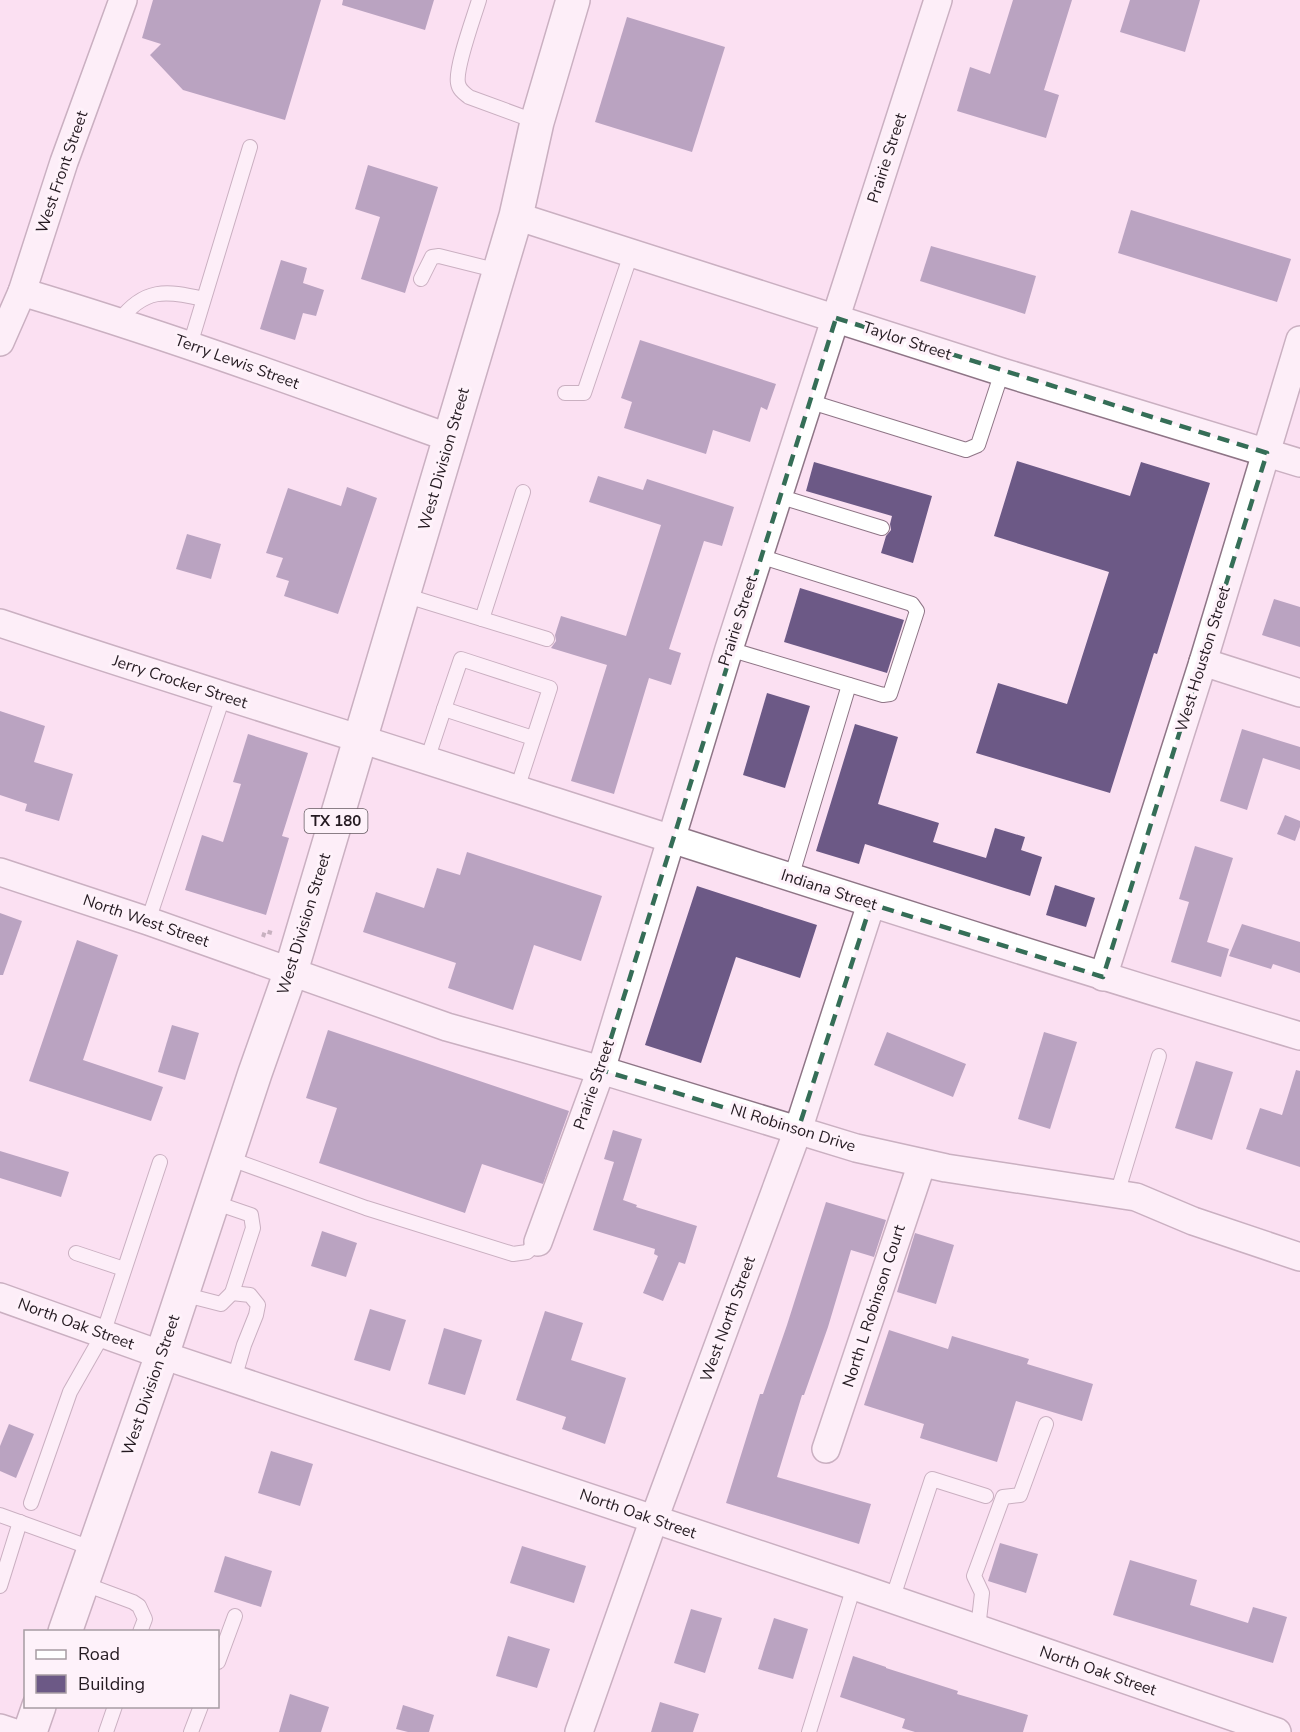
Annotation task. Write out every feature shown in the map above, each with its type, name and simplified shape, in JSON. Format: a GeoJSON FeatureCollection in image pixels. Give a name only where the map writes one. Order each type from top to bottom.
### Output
{"type":"FeatureCollection","features":[{"type":"Feature","properties":{"kind":"main road","name":"West Division Street"},"geometry":{"type":"LineString","coordinates":[[66,1630],[162,1355],[291,971],[516,216],[537,122],[573,0]]}},
{"type":"Feature","properties":{"kind":"main road"},"geometry":{"type":"LineString","coordinates":[[30,1732],[39,1708]]}},
{"type":"Feature","properties":{"kind":"street","name":"West Front Street"},"geometry":{"type":"LineString","coordinates":[[0,342],[22,292],[64,162],[123,0]]}},
{"type":"Feature","properties":{"kind":"street","name":"Prairie Street"},"geometry":{"type":"LineString","coordinates":[[538,1242],[601,1070],[729,649],[938,0]]}},
{"type":"Feature","properties":{"kind":"street","name":"Taylor Street"},"geometry":{"type":"LineString","coordinates":[[516,216],[1002,372],[1300,463]]}},
{"type":"Feature","properties":{"kind":"street","name":"Terry Lewis Street"},"geometry":{"type":"LineString","coordinates":[[22,292],[190,345],[450,438]]}},
{"type":"Feature","properties":{"kind":"street","name":"West Houston Street"},"geometry":{"type":"LineString","coordinates":[[1103,977],[1203,662],[1300,340]]}},
{"type":"Feature","properties":{"kind":"street","name":"Jerry Crocker Street"},"geometry":{"type":"LineString","coordinates":[[0,623],[223,697],[360,739]]}},
{"type":"Feature","properties":{"kind":"street"},"geometry":{"type":"LineString","coordinates":[[1203,662],[1300,693]]}},
{"type":"Feature","properties":{"kind":"street","name":"Indiana Street"},"geometry":{"type":"LineString","coordinates":[[360,739],[871,904],[1300,1036]]}},
{"type":"Feature","properties":{"kind":"street","name":"North West Street"},"geometry":{"type":"LineString","coordinates":[[0,872],[291,971]]}},
{"type":"Feature","properties":{"kind":"street","name":"West North Street"},"geometry":{"type":"LineString","coordinates":[[579,1732],[654,1519],[798,1130],[871,904]]}},
{"type":"Feature","properties":{"kind":"street","name":"Nl Robinson Drive"},"geometry":{"type":"LineString","coordinates":[[291,971],[447,1027],[601,1070],[856,1148],[922,1163],[1136,1197],[1193,1221],[1300,1257]]}},
{"type":"Feature","properties":{"kind":"street","name":"North L Robinson Court"},"geometry":{"type":"LineString","coordinates":[[826,1449],[922,1163]]}},
{"type":"Feature","properties":{"kind":"street","name":"North Oak Street"},"geometry":{"type":"LineString","coordinates":[[0,1297],[162,1355],[854,1586],[1276,1732]]}},
{"type":"Feature","properties":{"kind":"street"},"geometry":{"type":"LineString","coordinates":[[0,1728],[12,1732]]}},
{"type":"Feature","properties":{"kind":"lane"},"geometry":{"type":"LineString","coordinates":[[479,0],[462,56],[457,82],[461,91],[470,97],[537,122]]}},
{"type":"Feature","properties":{"kind":"lane"},"geometry":{"type":"LineString","coordinates":[[190,345],[250,147]]}},
{"type":"Feature","properties":{"kind":"lane"},"geometry":{"type":"LineString","coordinates":[[565,393],[584,393],[631,254]]}},
{"type":"Feature","properties":{"kind":"lane"},"geometry":{"type":"LineString","coordinates":[[421,279],[432,257],[439,256],[499,271]]}},
{"type":"Feature","properties":{"kind":"lane"},"geometry":{"type":"LineString","coordinates":[[119,321],[137,301],[158,293],[179,293],[204,299]]}},
{"type":"Feature","properties":{"kind":"lane"},"geometry":{"type":"LineString","coordinates":[[808,401],[966,450],[978,445],[1002,372]]}},
{"type":"Feature","properties":{"kind":"lane"},"geometry":{"type":"LineString","coordinates":[[482,619],[523,492]]}},
{"type":"Feature","properties":{"kind":"lane"},"geometry":{"type":"LineString","coordinates":[[778,496],[882,528]]}},
{"type":"Feature","properties":{"kind":"lane"},"geometry":{"type":"LineString","coordinates":[[729,649],[883,695],[890,694],[917,611],[912,604],[759,556]]}},
{"type":"Feature","properties":{"kind":"lane"},"geometry":{"type":"LineString","coordinates":[[404,595],[547,639]]}},
{"type":"Feature","properties":{"kind":"lane"},"geometry":{"type":"LineString","coordinates":[[427,760],[461,659],[539,684],[550,688],[517,789]]}},
{"type":"Feature","properties":{"kind":"lane"},"geometry":{"type":"LineString","coordinates":[[791,878],[849,685]]}},
{"type":"Feature","properties":{"kind":"lane"},"geometry":{"type":"LineString","coordinates":[[148,921],[223,697]]}},
{"type":"Feature","properties":{"kind":"lane"},"geometry":{"type":"LineString","coordinates":[[444,709],[533,738]]}},
{"type":"Feature","properties":{"kind":"lane"},"geometry":{"type":"LineString","coordinates":[[1117,1194],[1159,1056]]}},
{"type":"Feature","properties":{"kind":"lane"},"geometry":{"type":"LineString","coordinates":[[228,1158],[366,1208],[513,1254],[527,1252],[538,1242]]}},
{"type":"Feature","properties":{"kind":"lane"},"geometry":{"type":"LineString","coordinates":[[31,1503],[70,1392],[103,1334],[160,1162]]}},
{"type":"Feature","properties":{"kind":"lane"},"geometry":{"type":"LineString","coordinates":[[182,1294],[221,1304],[232,1293],[253,1228],[251,1215],[213,1202]]}},
{"type":"Feature","properties":{"kind":"lane"},"geometry":{"type":"LineString","coordinates":[[76,1253],[124,1269]]}},
{"type":"Feature","properties":{"kind":"lane"},"geometry":{"type":"LineString","coordinates":[[232,1293],[250,1295],[258,1305],[234,1379]]}},
{"type":"Feature","properties":{"kind":"lane"},"geometry":{"type":"LineString","coordinates":[[978,1629],[982,1593],[974,1576],[1003,1497],[1020,1495],[1046,1424]]}},
{"type":"Feature","properties":{"kind":"lane"},"geometry":{"type":"LineString","coordinates":[[892,1600],[932,1479],[986,1496]]}},
{"type":"Feature","properties":{"kind":"lane"},"geometry":{"type":"LineString","coordinates":[[0,1515],[94,1549]]}},
{"type":"Feature","properties":{"kind":"lane"},"geometry":{"type":"LineString","coordinates":[[0,1586],[20,1522]]}},
{"type":"Feature","properties":{"kind":"lane"},"geometry":{"type":"LineString","coordinates":[[82,1583],[133,1602],[145,1619],[141,1630]]}},
{"type":"Feature","properties":{"kind":"lane"},"geometry":{"type":"LineString","coordinates":[[809,1732],[854,1586]]}},
{"type":"Feature","properties":{"kind":"lane"},"geometry":{"type":"LineString","coordinates":[[219,1659],[235,1616]]}},
{"type":"Feature","properties":{"kind":"lane"},"geometry":{"type":"LineString","coordinates":[[106,1732],[115,1708]]}},
{"type":"Feature","properties":{"kind":"lane"},"geometry":{"type":"LineString","coordinates":[[191,1732],[201,1708]]}},
{"type":"Feature","properties":{"kind":"path"},"geometry":{"type":"LineString","coordinates":[[265,931],[272,933]]}},
{"type":"Feature","properties":{"kind":"highlighted area"},"geometry":{"type":"Polygon","coordinates":[[[836,318],[1267,453],[1103,977],[871,904],[798,1130],[601,1070],[836,318]]]}},
{"type":"Feature","properties":{"kind":"building"},"geometry":{"type":"Polygon","coordinates":[[[153,0],[321,0],[285,120],[183,90],[150,55],[161,44],[142,38],[153,0]]]}},
{"type":"Feature","properties":{"kind":"building"},"geometry":{"type":"Polygon","coordinates":[[[343,0],[434,0],[425,30],[342,5],[343,0]]]}},
{"type":"Feature","properties":{"kind":"building"},"geometry":{"type":"Polygon","coordinates":[[[1013,0],[1072,0],[1044,90],[1059,95],[1046,138],[957,111],[970,67],[990,74],[1013,0]]]}},
{"type":"Feature","properties":{"kind":"building"},"geometry":{"type":"Polygon","coordinates":[[[1130,0],[1200,0],[1185,52],[1120,32],[1130,0]]]}},
{"type":"Feature","properties":{"kind":"building"},"geometry":{"type":"Polygon","coordinates":[[[627,17],[725,47],[692,152],[595,122],[627,17]]]}},
{"type":"Feature","properties":{"kind":"building"},"geometry":{"type":"Polygon","coordinates":[[[368,165],[438,187],[405,293],[361,279],[380,217],[355,209],[368,165]]]}},
{"type":"Feature","properties":{"kind":"building"},"geometry":{"type":"Polygon","coordinates":[[[1131,210],[1291,259],[1277,302],[1118,253],[1131,210]]]}},
{"type":"Feature","properties":{"kind":"building"},"geometry":{"type":"Polygon","coordinates":[[[931,246],[1036,276],[1025,314],[920,281],[931,246]]]}},
{"type":"Feature","properties":{"kind":"building"},"geometry":{"type":"Polygon","coordinates":[[[281,260],[307,268],[303,283],[324,290],[316,316],[303,313],[295,340],[260,329],[281,260]]]}},
{"type":"Feature","properties":{"kind":"building"},"geometry":{"type":"Polygon","coordinates":[[[640,340],[776,384],[767,410],[761,407],[750,442],[713,430],[706,454],[624,428],[632,402],[621,398],[640,340]]]}},
{"type":"Feature","properties":{"kind":"building"},"geometry":{"type":"Polygon","coordinates":[[[1017,461],[1130,496],[1141,462],[1210,483],[1157,654],[1154,653],[1110,793],[976,753],[998,683],[1067,704],[1109,572],[994,536],[1017,461]]]}},
{"type":"Feature","properties":{"kind":"building"},"geometry":{"type":"Polygon","coordinates":[[[814,462],[932,496],[913,563],[881,553],[886,536],[891,530],[892,516],[806,491],[814,462]]]}},
{"type":"Feature","properties":{"kind":"building"},"geometry":{"type":"Polygon","coordinates":[[[598,476],[643,490],[647,479],[734,507],[722,546],[704,541],[669,649],[681,653],[671,685],[649,678],[614,794],[571,781],[607,665],[551,648],[556,641],[555,635],[561,616],[626,636],[661,525],[589,502],[598,476]]]}},
{"type":"Feature","properties":{"kind":"building"},"geometry":{"type":"Polygon","coordinates":[[[347,487],[377,498],[338,614],[284,596],[289,581],[276,577],[283,558],[266,553],[288,488],[341,506],[347,487]]]}},
{"type":"Feature","properties":{"kind":"building"},"geometry":{"type":"Polygon","coordinates":[[[187,534],[221,544],[211,579],[176,569],[187,534]]]}},
{"type":"Feature","properties":{"kind":"building"},"geometry":{"type":"Polygon","coordinates":[[[800,588],[904,620],[887,673],[784,642],[800,588]]]}},
{"type":"Feature","properties":{"kind":"building"},"geometry":{"type":"Polygon","coordinates":[[[1274,599],[1300,607],[1300,647],[1262,635],[1274,599]]]}},
{"type":"Feature","properties":{"kind":"building"},"geometry":{"type":"Polygon","coordinates":[[[767,693],[810,706],[785,788],[743,775],[767,693]]]}},
{"type":"Feature","properties":{"kind":"building"},"geometry":{"type":"Polygon","coordinates":[[[0,711],[45,726],[34,762],[73,774],[59,821],[25,811],[27,804],[0,795],[0,711]]]}},
{"type":"Feature","properties":{"kind":"building"},"geometry":{"type":"Polygon","coordinates":[[[855,724],[898,737],[878,804],[939,823],[933,842],[986,858],[995,828],[1025,837],[1021,850],[1042,857],[1030,896],[865,844],[859,864],[816,851],[855,724]]]}},
{"type":"Feature","properties":{"kind":"building"},"geometry":{"type":"Polygon","coordinates":[[[1242,729],[1300,747],[1300,770],[1263,758],[1247,810],[1220,801],[1242,729]]]}},
{"type":"Feature","properties":{"kind":"building"},"geometry":{"type":"Polygon","coordinates":[[[248,734],[308,753],[282,836],[289,838],[266,915],[185,890],[202,835],[223,842],[241,784],[233,782],[248,734]]]}},
{"type":"Feature","properties":{"kind":"building"},"geometry":{"type":"Polygon","coordinates":[[[1285,815],[1300,821],[1295,841],[1277,834],[1285,815]]]}},
{"type":"Feature","properties":{"kind":"building"},"geometry":{"type":"Polygon","coordinates":[[[1195,846],[1233,858],[1207,942],[1229,949],[1221,977],[1171,962],[1189,902],[1179,899],[1195,846]]]}},
{"type":"Feature","properties":{"kind":"building"},"geometry":{"type":"Polygon","coordinates":[[[467,852],[602,896],[581,961],[534,945],[513,1010],[448,988],[456,963],[363,932],[376,892],[424,908],[437,868],[460,875],[467,852]]]}},
{"type":"Feature","properties":{"kind":"building"},"geometry":{"type":"Polygon","coordinates":[[[1055,885],[1095,898],[1086,927],[1046,915],[1055,885]]]}},
{"type":"Feature","properties":{"kind":"building"},"geometry":{"type":"Polygon","coordinates":[[[697,886],[817,925],[800,978],[736,957],[701,1063],[645,1045],[697,886]]]}},
{"type":"Feature","properties":{"kind":"building"},"geometry":{"type":"Polygon","coordinates":[[[0,913],[22,921],[3,975],[0,975],[0,913]]]}},
{"type":"Feature","properties":{"kind":"building"},"geometry":{"type":"Polygon","coordinates":[[[1242,924],[1300,942],[1300,973],[1273,964],[1271,969],[1229,956],[1242,924]]]}},
{"type":"Feature","properties":{"kind":"building"},"geometry":{"type":"Polygon","coordinates":[[[77,940],[118,955],[83,1060],[163,1087],[151,1121],[29,1081],[77,940]]]}},
{"type":"Feature","properties":{"kind":"building"},"geometry":{"type":"Polygon","coordinates":[[[172,1025],[199,1033],[185,1080],[158,1072],[172,1025]]]}},
{"type":"Feature","properties":{"kind":"building"},"geometry":{"type":"Polygon","coordinates":[[[328,1030],[569,1111],[543,1184],[482,1164],[465,1213],[319,1163],[337,1108],[306,1098],[328,1030]]]}},
{"type":"Feature","properties":{"kind":"building"},"geometry":{"type":"Polygon","coordinates":[[[887,1032],[966,1064],[953,1097],[874,1065],[887,1032]]]}},
{"type":"Feature","properties":{"kind":"building"},"geometry":{"type":"Polygon","coordinates":[[[1044,1032],[1077,1042],[1050,1129],[1018,1119],[1044,1032]]]}},
{"type":"Feature","properties":{"kind":"building"},"geometry":{"type":"Polygon","coordinates":[[[1196,1061],[1233,1072],[1212,1140],[1175,1128],[1196,1061]]]}},
{"type":"Feature","properties":{"kind":"building"},"geometry":{"type":"Polygon","coordinates":[[[1296,1070],[1300,1071],[1300,1167],[1246,1149],[1260,1108],[1282,1115],[1296,1070]]]}},
{"type":"Feature","properties":{"kind":"building"},"geometry":{"type":"Polygon","coordinates":[[[613,1130],[642,1139],[623,1200],[637,1205],[636,1207],[697,1226],[685,1264],[679,1262],[663,1301],[643,1293],[658,1256],[654,1254],[655,1249],[593,1230],[614,1162],[604,1159],[613,1130]]]}},
{"type":"Feature","properties":{"kind":"building"},"geometry":{"type":"Polygon","coordinates":[[[0,1151],[69,1172],[61,1197],[0,1178],[0,1151]]]}},
{"type":"Feature","properties":{"kind":"building"},"geometry":{"type":"Polygon","coordinates":[[[826,1202],[886,1220],[874,1257],[851,1250],[828,1327],[804,1395],[802,1395],[777,1477],[871,1504],[859,1544],[726,1503],[760,1394],[763,1394],[787,1325],[826,1202]]]}},
{"type":"Feature","properties":{"kind":"building"},"geometry":{"type":"Polygon","coordinates":[[[322,1231],[357,1243],[346,1277],[311,1266],[322,1231]]]}},
{"type":"Feature","properties":{"kind":"building"},"geometry":{"type":"Polygon","coordinates":[[[915,1233],[954,1245],[936,1304],[897,1292],[915,1233]]]}},
{"type":"Feature","properties":{"kind":"building"},"geometry":{"type":"Polygon","coordinates":[[[370,1309],[406,1320],[390,1371],[354,1360],[370,1309]]]}},
{"type":"Feature","properties":{"kind":"building"},"geometry":{"type":"Polygon","coordinates":[[[545,1311],[583,1323],[571,1360],[626,1378],[605,1444],[562,1429],[566,1417],[516,1400],[545,1311]]]}},
{"type":"Feature","properties":{"kind":"building"},"geometry":{"type":"Polygon","coordinates":[[[444,1328],[482,1340],[465,1395],[428,1384],[444,1328]]]}},
{"type":"Feature","properties":{"kind":"building"},"geometry":{"type":"Polygon","coordinates":[[[889,1330],[948,1349],[952,1336],[1029,1359],[1027,1364],[1093,1384],[1082,1421],[1016,1401],[997,1462],[920,1438],[924,1424],[864,1405],[889,1330]]]}},
{"type":"Feature","properties":{"kind":"building"},"geometry":{"type":"Polygon","coordinates":[[[9,1424],[34,1434],[16,1478],[0,1471],[0,1446],[9,1424]]]}},
{"type":"Feature","properties":{"kind":"building"},"geometry":{"type":"Polygon","coordinates":[[[271,1451],[313,1464],[300,1506],[258,1493],[271,1451]]]}},
{"type":"Feature","properties":{"kind":"building"},"geometry":{"type":"Polygon","coordinates":[[[1000,1543],[1038,1554],[1026,1593],[988,1581],[1000,1543]]]}},
{"type":"Feature","properties":{"kind":"building"},"geometry":{"type":"Polygon","coordinates":[[[522,1546],[586,1566],[574,1603],[510,1583],[522,1546]]]}},
{"type":"Feature","properties":{"kind":"building"},"geometry":{"type":"Polygon","coordinates":[[[225,1556],[272,1571],[261,1607],[214,1592],[225,1556]]]}},
{"type":"Feature","properties":{"kind":"building"},"geometry":{"type":"Polygon","coordinates":[[[1130,1560],[1197,1580],[1190,1605],[1248,1623],[1253,1607],[1287,1617],[1273,1663],[1113,1615],[1130,1560]]]}},
{"type":"Feature","properties":{"kind":"building"},"geometry":{"type":"Polygon","coordinates":[[[691,1609],[722,1618],[705,1673],[674,1663],[691,1609]]]}},
{"type":"Feature","properties":{"kind":"building"},"geometry":{"type":"Polygon","coordinates":[[[774,1618],[808,1629],[793,1679],[758,1669],[774,1618]]]}},
{"type":"Feature","properties":{"kind":"building"},"geometry":{"type":"Polygon","coordinates":[[[508,1636],[550,1649],[537,1688],[496,1676],[508,1636]]]}},
{"type":"Feature","properties":{"kind":"building"},"geometry":{"type":"Polygon","coordinates":[[[853,1656],[958,1691],[957,1694],[1028,1715],[1023,1732],[915,1732],[902,1728],[905,1719],[840,1697],[853,1656]]]}},
{"type":"Feature","properties":{"kind":"building"},"geometry":{"type":"Polygon","coordinates":[[[290,1694],[329,1707],[321,1732],[279,1732],[290,1694]]]}},
{"type":"Feature","properties":{"kind":"building"},"geometry":{"type":"Polygon","coordinates":[[[660,1702],[699,1714],[693,1732],[651,1732],[660,1702]]]}},
{"type":"Feature","properties":{"kind":"building"},"geometry":{"type":"Polygon","coordinates":[[[403,1705],[434,1715],[429,1732],[408,1732],[396,1729],[403,1705]]]}}]}
